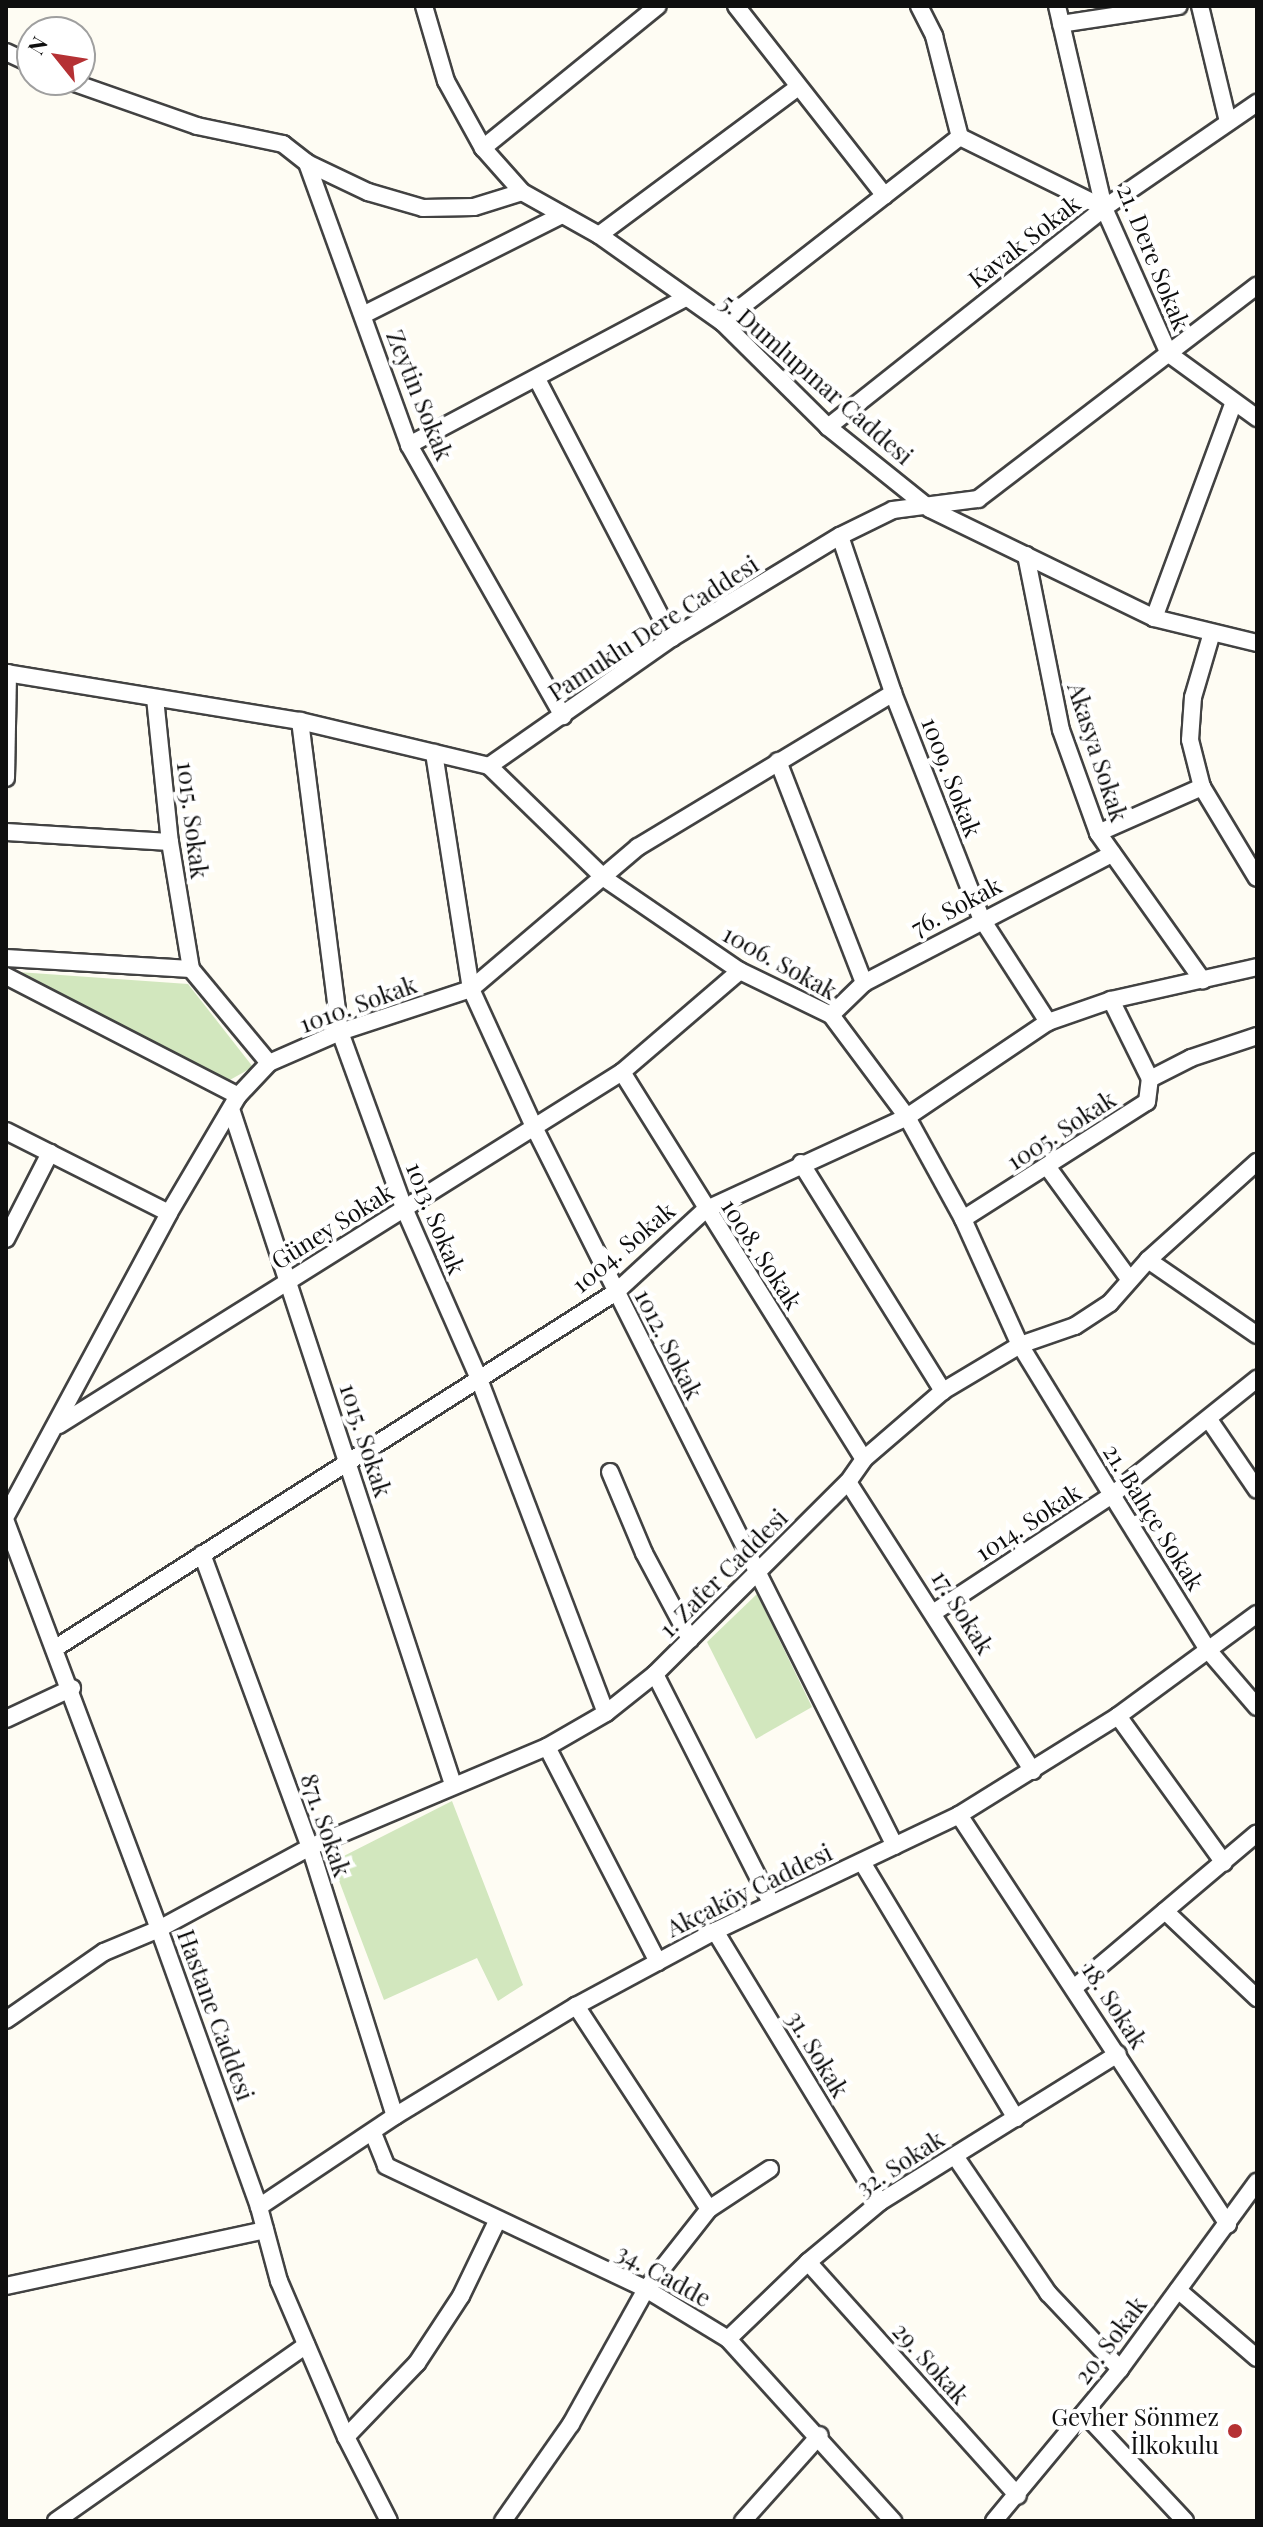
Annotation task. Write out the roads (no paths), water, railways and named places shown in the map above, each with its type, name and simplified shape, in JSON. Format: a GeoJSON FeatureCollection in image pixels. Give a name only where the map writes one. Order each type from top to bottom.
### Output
{"type":"FeatureCollection","features":[{"type":"Feature","properties":{"kind":"street"},"geometry":{"type":"LineString","coordinates":[[483,148],[658,6]]}},
{"type":"Feature","properties":{"kind":"street"},"geometry":{"type":"LineString","coordinates":[[736,6],[885,196]]}},
{"type":"Feature","properties":{"kind":"street"},"geometry":{"type":"LineString","coordinates":[[919,6],[934,36],[960,137],[1104,208]]}},
{"type":"Feature","properties":{"kind":"street","name":"21. Dere Sokak"},"geometry":{"type":"LineString","coordinates":[[1057,6],[1104,208],[1169,354],[1257,418]]}},
{"type":"Feature","properties":{"kind":"street"},"geometry":{"type":"LineString","coordinates":[[1061,24],[1179,6]]}},
{"type":"Feature","properties":{"kind":"street"},"geometry":{"type":"LineString","coordinates":[[1200,6],[1228,122]]}},
{"type":"Feature","properties":{"kind":"street","name":"5. Dumlupınar Caddesi"},"geometry":{"type":"LineString","coordinates":[[426,7],[446,81],[483,148],[522,192],[599,235],[684,299],[722,322],[828,427],[930,509],[1154,618],[1211,636],[1257,643]]}},
{"type":"Feature","properties":{"kind":"street"},"geometry":{"type":"LineString","coordinates":[[599,235],[798,87]]}},
{"type":"Feature","properties":{"kind":"street"},"geometry":{"type":"LineString","coordinates":[[96,91],[197,126],[240,131],[283,144],[307,163],[368,192],[423,208],[474,207],[522,192]]}},
{"type":"Feature","properties":{"kind":"street","name":"Kavak Sokak"},"geometry":{"type":"LineString","coordinates":[[828,427],[1104,208],[1257,103]]}},
{"type":"Feature","properties":{"kind":"street"},"geometry":{"type":"LineString","coordinates":[[722,322],[960,137]]}},
{"type":"Feature","properties":{"kind":"street","name":"Zeytin Sokak"},"geometry":{"type":"LineString","coordinates":[[307,163],[409,445],[563,716]]}},
{"type":"Feature","properties":{"kind":"street"},"geometry":{"type":"LineString","coordinates":[[363,315],[562,215]]}},
{"type":"Feature","properties":{"kind":"street","name":"Pamuklu Dere Caddesi"},"geometry":{"type":"LineString","coordinates":[[489,766],[672,638],[840,536],[893,510],[930,509],[978,499],[1257,286]]}},
{"type":"Feature","properties":{"kind":"street"},"geometry":{"type":"LineString","coordinates":[[409,445],[538,381],[684,299]]}},
{"type":"Feature","properties":{"kind":"street"},"geometry":{"type":"LineString","coordinates":[[538,381],[672,638]]}},
{"type":"Feature","properties":{"kind":"street"},"geometry":{"type":"LineString","coordinates":[[1154,618],[1234,402]]}},
{"type":"Feature","properties":{"kind":"street","name":"1009. Sokak"},"geometry":{"type":"LineString","coordinates":[[840,536],[893,693],[981,918],[1048,1022]]}},
{"type":"Feature","properties":{"kind":"street","name":"Akasya Sokak"},"geometry":{"type":"LineString","coordinates":[[1026,555],[1061,730],[1098,833],[1203,981]]}},
{"type":"Feature","properties":{"kind":"street"},"geometry":{"type":"LineString","coordinates":[[1211,636],[1193,697],[1190,740],[1202,787],[1257,878]]}},
{"type":"Feature","properties":{"kind":"street"},"geometry":{"type":"LineString","coordinates":[[6,778],[7,673],[300,721],[489,766]]}},
{"type":"Feature","properties":{"kind":"street","name":"1010. Sokak"},"geometry":{"type":"LineString","coordinates":[[6,1519],[169,1213],[232,1112],[238,1096],[269,1063],[340,1032],[471,989],[638,847],[893,693]]}},
{"type":"Feature","properties":{"kind":"street","name":"1015. Sokak"},"geometry":{"type":"LineString","coordinates":[[155,698],[170,842],[191,969]]}},
{"type":"Feature","properties":{"kind":"street","name":"1013. Sokak"},"geometry":{"type":"LineString","coordinates":[[300,721],[340,1032],[404,1208],[479,1379],[606,1713]]}},
{"type":"Feature","properties":{"kind":"street","name":"1012. Sokak"},"geometry":{"type":"LineString","coordinates":[[434,753],[471,989],[535,1129],[895,1846]]}},
{"type":"Feature","properties":{"kind":"street"},"geometry":{"type":"LineString","coordinates":[[778,761],[864,983]]}},
{"type":"Feature","properties":{"kind":"street","name":"1006. Sokak"},"geometry":{"type":"LineString","coordinates":[[489,766],[604,878],[740,971],[831,1015],[907,1117],[963,1219],[1020,1345]]}},
{"type":"Feature","properties":{"kind":"street"},"geometry":{"type":"LineString","coordinates":[[1098,833],[1202,787]]}},
{"type":"Feature","properties":{"kind":"street"},"geometry":{"type":"LineString","coordinates":[[6,832],[170,842]]}},
{"type":"Feature","properties":{"kind":"street","name":"76. Sokak"},"geometry":{"type":"LineString","coordinates":[[831,1015],[864,983],[981,918],[1112,854]]}},
{"type":"Feature","properties":{"kind":"street"},"geometry":{"type":"LineString","coordinates":[[6,958],[191,969],[269,1063]]}},
{"type":"Feature","properties":{"kind":"street","name":"1004. Sokak"},"geometry":{"type":"LineString","coordinates":[[57,1647],[616,1292],[705,1210],[801,1163],[907,1117],[1048,1022],[1111,1000],[1257,967]]}},
{"type":"Feature","properties":{"kind":"street","name":"Güney Sokak"},"geometry":{"type":"LineString","coordinates":[[58,1426],[622,1072],[740,971]]}},
{"type":"Feature","properties":{"kind":"street"},"geometry":{"type":"LineString","coordinates":[[6,976],[238,1096]]}},
{"type":"Feature","properties":{"kind":"street"},"geometry":{"type":"LineString","coordinates":[[1111,1000],[1150,1079],[1191,1058],[1257,1036]]}},
{"type":"Feature","properties":{"kind":"street","name":"1008. Sokak"},"geometry":{"type":"LineString","coordinates":[[622,1072],[705,1210],[864,1459]]}},
{"type":"Feature","properties":{"kind":"street","name":"1005. Sokak"},"geometry":{"type":"LineString","coordinates":[[963,1219],[1049,1169],[1147,1102],[1150,1079]]}},
{"type":"Feature","properties":{"kind":"street","name":"1015. Sokak"},"geometry":{"type":"LineString","coordinates":[[232,1112],[291,1280],[453,1784]]}},
{"type":"Feature","properties":{"kind":"street"},"geometry":{"type":"LineString","coordinates":[[6,1131],[169,1213]]}},
{"type":"Feature","properties":{"kind":"street"},"geometry":{"type":"LineString","coordinates":[[6,1239],[50,1153]]}},
{"type":"Feature","properties":{"kind":"street","name":"1. Zafer Caddesi"},"geometry":{"type":"LineString","coordinates":[[6,2020],[104,1952],[159,1929],[310,1847],[453,1784],[547,1747],[606,1713],[655,1674],[848,1482],[864,1459],[943,1391],[1020,1345],[1075,1326],[1110,1303],[1148,1260],[1257,1162]]}},
{"type":"Feature","properties":{"kind":"street"},"geometry":{"type":"LineString","coordinates":[[801,1163],[943,1391]]}},
{"type":"Feature","properties":{"kind":"street"},"geometry":{"type":"LineString","coordinates":[[1049,1169],[1130,1280]]}},
{"type":"Feature","properties":{"kind":"street"},"geometry":{"type":"LineString","coordinates":[[1148,1260],[1257,1335]]}},
{"type":"Feature","properties":{"kind":"street","name":"21. Bahçe Sokak"},"geometry":{"type":"LineString","coordinates":[[1020,1345],[1208,1650],[1257,1707]]}},
{"type":"Feature","properties":{"kind":"street","name":"1014. Sokak"},"geometry":{"type":"LineString","coordinates":[[936,1611],[1112,1495],[1210,1421],[1257,1379]]}},
{"type":"Feature","properties":{"kind":"street"},"geometry":{"type":"LineString","coordinates":[[1210,1421],[1257,1490]]}},
{"type":"Feature","properties":{"kind":"street"},"geometry":{"type":"LineString","coordinates":[[610,1472],[644,1553],[690,1639]]}},
{"type":"Feature","properties":{"kind":"street","name":"17. Sokak"},"geometry":{"type":"LineString","coordinates":[[848,1482],[936,1611],[1033,1771]]}},
{"type":"Feature","properties":{"kind":"street","name":"Hastane Caddesi"},"geometry":{"type":"LineString","coordinates":[[6,1519],[57,1647],[259,2207],[279,2281],[346,2437],[389,2521]]}},
{"type":"Feature","properties":{"kind":"street","name":"871. Sokak"},"geometry":{"type":"LineString","coordinates":[[202,1554],[310,1847],[395,2116]]}},
{"type":"Feature","properties":{"kind":"street","name":"Akçaköy Caddesi"},"geometry":{"type":"LineString","coordinates":[[259,2207],[395,2116],[576,2006],[771,1903],[959,1815],[1118,1716],[1257,1614]]}},
{"type":"Feature","properties":{"kind":"street"},"geometry":{"type":"LineString","coordinates":[[655,1674],[771,1903]]}},
{"type":"Feature","properties":{"kind":"street"},"geometry":{"type":"LineString","coordinates":[[6,1719],[72,1688]]}},
{"type":"Feature","properties":{"kind":"street"},"geometry":{"type":"LineString","coordinates":[[1118,1716],[1224,1863]]}},
{"type":"Feature","properties":{"kind":"street"},"geometry":{"type":"LineString","coordinates":[[547,1747],[658,1962]]}},
{"type":"Feature","properties":{"kind":"street","name":"18. Sokak"},"geometry":{"type":"LineString","coordinates":[[959,1815],[1075,1987],[1228,2224]]}},
{"type":"Feature","properties":{"kind":"street"},"geometry":{"type":"LineString","coordinates":[[1075,1987],[1257,1833]]}},
{"type":"Feature","properties":{"kind":"street"},"geometry":{"type":"LineString","coordinates":[[862,1862],[1016,2118]]}},
{"type":"Feature","properties":{"kind":"street"},"geometry":{"type":"LineString","coordinates":[[1165,1911],[1257,1998]]}},
{"type":"Feature","properties":{"kind":"street","name":"31. Sokak"},"geometry":{"type":"LineString","coordinates":[[715,1931],[880,2202]]}},
{"type":"Feature","properties":{"kind":"street"},"geometry":{"type":"LineString","coordinates":[[576,2006],[709,2209]]}},
{"type":"Feature","properties":{"kind":"street","name":"32. Sokak"},"geometry":{"type":"LineString","coordinates":[[728,2339],[808,2262],[880,2202],[1118,2054]]}},
{"type":"Feature","properties":{"kind":"street","name":"34. Cadde"},"geometry":{"type":"LineString","coordinates":[[373,2133],[386,2166],[646,2289],[728,2339],[820,2435],[893,2521]]}},
{"type":"Feature","properties":{"kind":"street"},"geometry":{"type":"LineString","coordinates":[[955,2156],[1048,2293],[1120,2369]]}},
{"type":"Feature","properties":{"kind":"street"},"geometry":{"type":"LineString","coordinates":[[503,2521],[571,2424],[646,2289],[709,2209],[770,2169]]}},
{"type":"Feature","properties":{"kind":"street","name":"20. Sokak"},"geometry":{"type":"LineString","coordinates":[[994,2521],[1018,2496],[1120,2369],[1257,2182]]}},
{"type":"Feature","properties":{"kind":"street"},"geometry":{"type":"LineString","coordinates":[[346,2437],[417,2363],[461,2296],[498,2219]]}},
{"type":"Feature","properties":{"kind":"street"},"geometry":{"type":"LineString","coordinates":[[6,2286],[265,2230]]}},
{"type":"Feature","properties":{"kind":"street","name":"29. Sokak"},"geometry":{"type":"LineString","coordinates":[[808,2262],[1018,2496]]}},
{"type":"Feature","properties":{"kind":"street"},"geometry":{"type":"LineString","coordinates":[[1178,2290],[1257,2358]]}},
{"type":"Feature","properties":{"kind":"street"},"geometry":{"type":"LineString","coordinates":[[56,2521],[306,2345]]}},
{"type":"Feature","properties":{"kind":"street"},"geometry":{"type":"LineString","coordinates":[[1084,2413],[1185,2521]]}},
{"type":"Feature","properties":{"kind":"street"},"geometry":{"type":"LineString","coordinates":[[743,2521],[820,2435]]}},
{"type":"Feature","properties":{"kind":"place","name":"Gevher Sönmez İlkokulu"},"geometry":{"type":"Point","coordinates":[1235,2431]}}]}
